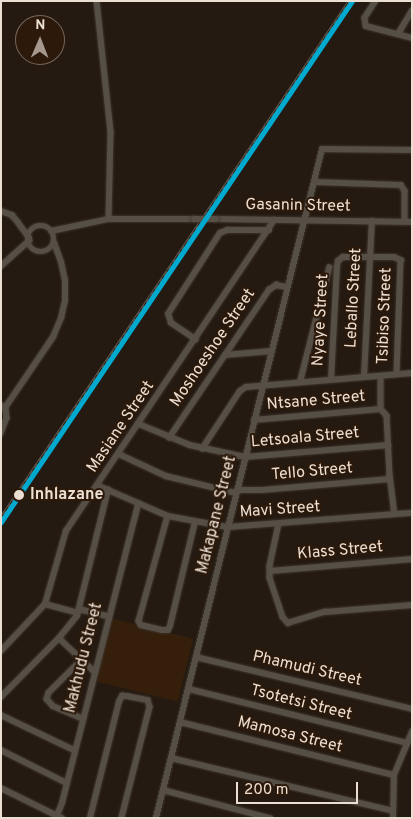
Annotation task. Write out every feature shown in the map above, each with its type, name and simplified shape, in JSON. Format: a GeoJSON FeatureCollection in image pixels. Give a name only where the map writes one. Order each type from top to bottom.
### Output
{"type":"FeatureCollection","features":[{"type":"Feature","properties":{"kind":"street"},"geometry":{"type":"LineString","coordinates":[[97,1],[111,132],[109,219]]}},
{"type":"Feature","properties":{"kind":"street"},"geometry":{"type":"LineString","coordinates":[[376,1],[366,17],[366,26],[412,38]]}},
{"type":"Feature","properties":{"kind":"street"},"geometry":{"type":"LineString","coordinates":[[398,34],[412,11]]}},
{"type":"Feature","properties":{"kind":"street","name":"Makapane Street"},"geometry":{"type":"LineString","coordinates":[[156,818],[262,386],[306,220],[322,149],[412,150]]}},
{"type":"Feature","properties":{"kind":"street"},"geometry":{"type":"LineString","coordinates":[[315,182],[401,185],[405,191],[405,221]]}},
{"type":"Feature","properties":{"kind":"street"},"geometry":{"type":"LineString","coordinates":[[1,211],[12,215],[20,224],[32,248],[39,252],[49,250],[60,258]]}},
{"type":"Feature","properties":{"kind":"street","name":"Gasanin Street"},"geometry":{"type":"LineString","coordinates":[[51,231],[109,219],[412,222]]}},
{"type":"Feature","properties":{"kind":"street","name":"Masiane Street"},"geometry":{"type":"LineString","coordinates":[[1,651],[45,604],[66,531],[196,340],[274,220]]}},
{"type":"Feature","properties":{"kind":"street","name":"Leballo Street"},"geometry":{"type":"LineString","coordinates":[[364,377],[372,221]]}},
{"type":"Feature","properties":{"kind":"street"},"geometry":{"type":"LineString","coordinates":[[1,434],[7,422],[3,407],[58,328],[65,290],[60,258],[51,231],[43,226],[35,228],[20,224]]}},
{"type":"Feature","properties":{"kind":"street"},"geometry":{"type":"LineString","coordinates":[[1,266],[18,253],[35,228]]}},
{"type":"Feature","properties":{"kind":"street","name":"Gasanin Street"},"geometry":{"type":"LineString","coordinates":[[54,240],[64,229]]}},
{"type":"Feature","properties":{"kind":"street"},"geometry":{"type":"LineString","coordinates":[[196,340],[171,323],[168,314],[220,233],[227,230],[269,230]]}},
{"type":"Feature","properties":{"kind":"street"},"geometry":{"type":"LineString","coordinates":[[49,250],[54,240]]}},
{"type":"Feature","properties":{"kind":"street"},"geometry":{"type":"LineString","coordinates":[[18,253],[32,248]]}},
{"type":"Feature","properties":{"kind":"street","name":"Nyaye Street"},"geometry":{"type":"LineString","coordinates":[[332,380],[338,261],[343,257],[370,257]]}},
{"type":"Feature","properties":{"kind":"street","name":"Tsibiso Street"},"geometry":{"type":"LineString","coordinates":[[370,257],[399,259],[402,268],[397,374]]}},
{"type":"Feature","properties":{"kind":"street"},"geometry":{"type":"LineString","coordinates":[[300,382],[329,268]]}},
{"type":"Feature","properties":{"kind":"street"},"geometry":{"type":"LineString","coordinates":[[326,280],[336,277]]}},
{"type":"Feature","properties":{"kind":"street","name":"Moshoeshoe Street"},"geometry":{"type":"LineString","coordinates":[[169,438],[271,288],[276,285],[288,287]]}},
{"type":"Feature","properties":{"kind":"street"},"geometry":{"type":"LineString","coordinates":[[225,355],[271,352]]}},
{"type":"Feature","properties":{"kind":"street"},"geometry":{"type":"LineString","coordinates":[[202,449],[242,389],[300,382],[412,373]]}},
{"type":"Feature","properties":{"kind":"street"},"geometry":{"type":"LineString","coordinates":[[380,376],[380,409],[387,416],[386,445],[389,454],[395,514]]}},
{"type":"Feature","properties":{"kind":"street","name":"Ntsane Street"},"geometry":{"type":"LineString","coordinates":[[254,420],[380,409]]}},
{"type":"Feature","properties":{"kind":"street","name":"Letsoala Street"},"geometry":{"type":"LineString","coordinates":[[139,424],[169,438],[202,449],[245,457],[386,445]]}},
{"type":"Feature","properties":{"kind":"street","name":"Tello Street"},"geometry":{"type":"LineString","coordinates":[[118,454],[166,476],[236,491],[267,490],[390,478]]}},
{"type":"Feature","properties":{"kind":"street","name":"Mavi Street"},"geometry":{"type":"LineString","coordinates":[[97,485],[168,516],[228,527],[412,513]]}},
{"type":"Feature","properties":{"kind":"street"},"geometry":{"type":"LineString","coordinates":[[1,697],[59,638],[79,611],[108,490]]}},
{"type":"Feature","properties":{"kind":"street","name":"Makhudu Street"},"geometry":{"type":"LineString","coordinates":[[58,817],[138,504]]}},
{"type":"Feature","properties":{"kind":"street"},"geometry":{"type":"LineString","coordinates":[[168,516],[139,622],[143,625],[166,630],[170,626],[195,522]]}},
{"type":"Feature","properties":{"kind":"street"},"geometry":{"type":"LineString","coordinates":[[278,524],[270,571],[273,590],[284,620],[288,623],[325,612],[412,605]]}},
{"type":"Feature","properties":{"kind":"street","name":"Klass Street"},"geometry":{"type":"LineString","coordinates":[[270,571],[412,559]]}},
{"type":"Feature","properties":{"kind":"street"},"geometry":{"type":"LineString","coordinates":[[45,604],[108,616]]}},
{"type":"Feature","properties":{"kind":"street"},"geometry":{"type":"LineString","coordinates":[[59,638],[95,672]]}},
{"type":"Feature","properties":{"kind":"street","name":"Phamudi Street"},"geometry":{"type":"LineString","coordinates":[[196,656],[412,709]]}},
{"type":"Feature","properties":{"kind":"street"},"geometry":{"type":"LineString","coordinates":[[82,660],[50,693],[47,699],[53,706],[83,719]]}},
{"type":"Feature","properties":{"kind":"street","name":"Tsotetsi Street"},"geometry":{"type":"LineString","coordinates":[[189,689],[407,743]]}},
{"type":"Feature","properties":{"kind":"street"},"geometry":{"type":"LineString","coordinates":[[90,818],[121,697],[128,696],[145,700],[150,705],[122,818]]}},
{"type":"Feature","properties":{"kind":"street"},"geometry":{"type":"LineString","coordinates":[[1,715],[74,750]]}},
{"type":"Feature","properties":{"kind":"street","name":"Mamosa Street"},"geometry":{"type":"LineString","coordinates":[[180,722],[394,775]]}},
{"type":"Feature","properties":{"kind":"street"},"geometry":{"type":"LineString","coordinates":[[393,818],[394,775],[411,734]]}},
{"type":"Feature","properties":{"kind":"street"},"geometry":{"type":"LineString","coordinates":[[1,750],[67,782]]}},
{"type":"Feature","properties":{"kind":"street"},"geometry":{"type":"LineString","coordinates":[[171,758],[393,810]]}},
{"type":"Feature","properties":{"kind":"street"},"geometry":{"type":"LineString","coordinates":[[1,788],[58,817]]}},
{"type":"Feature","properties":{"kind":"street"},"geometry":{"type":"LineString","coordinates":[[163,790],[270,818]]}},
{"type":"Feature","properties":{"kind":"shaded area"},"geometry":{"type":"Polygon","coordinates":[[[110,618],[193,639],[178,702],[94,681],[110,618]]]}},
{"type":"Feature","properties":{"kind":"railway"},"geometry":{"type":"LineString","coordinates":[[1,517],[349,1]]}},
{"type":"Feature","properties":{"kind":"transit line"},"geometry":{"type":"LineString","coordinates":[[1,522],[352,1]]}},
{"type":"Feature","properties":{"kind":"place","name":"Inhlazane"},"geometry":{"type":"Point","coordinates":[19,495]}}]}
